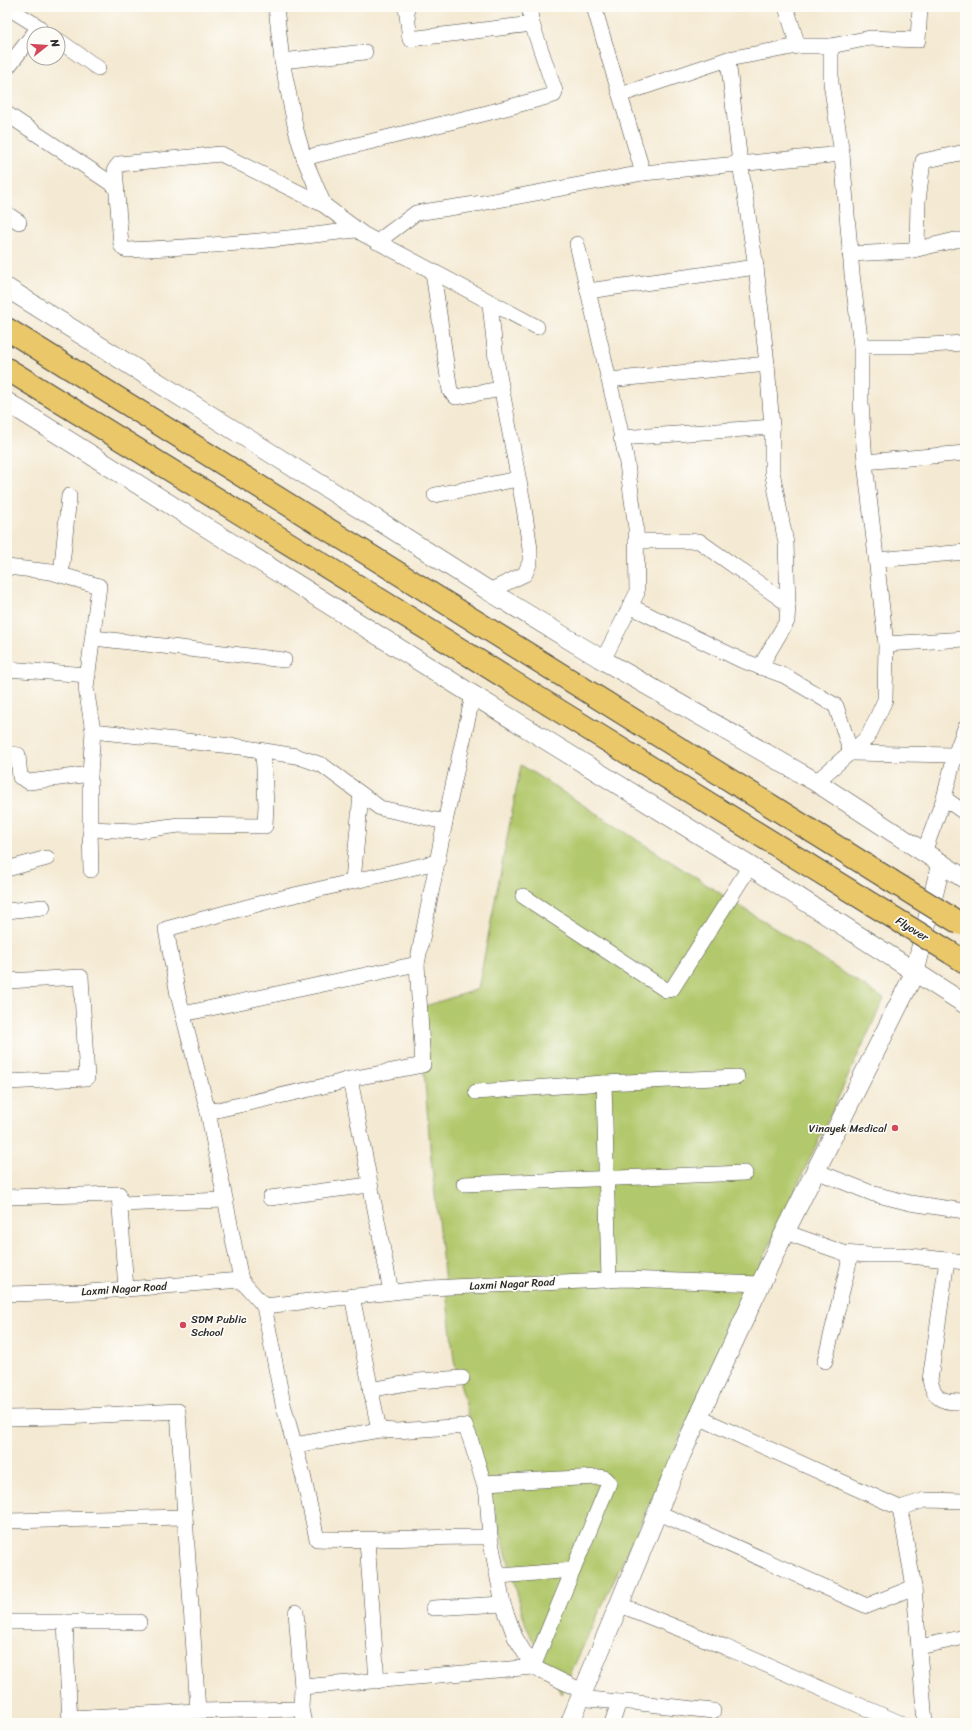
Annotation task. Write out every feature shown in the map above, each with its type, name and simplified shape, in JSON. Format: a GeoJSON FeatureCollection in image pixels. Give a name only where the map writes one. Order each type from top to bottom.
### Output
{"type":"FeatureCollection","features":[{"type":"Feature","properties":{"kind":"highway"},"geometry":{"type":"LineString","coordinates":[[7,329],[963,925]]}},
{"type":"Feature","properties":{"kind":"highway","name":"Flyover"},"geometry":{"type":"LineString","coordinates":[[7,369],[958,957]]}},
{"type":"Feature","properties":{"kind":"street"},"geometry":{"type":"LineString","coordinates":[[276,7],[282,61],[296,130],[304,158],[324,205]]}},
{"type":"Feature","properties":{"kind":"street"},"geometry":{"type":"LineString","coordinates":[[406,7],[410,39],[532,24]]}},
{"type":"Feature","properties":{"kind":"street"},"geometry":{"type":"LineString","coordinates":[[304,158],[554,95],[555,91],[532,24],[529,7]]}},
{"type":"Feature","properties":{"kind":"street"},"geometry":{"type":"LineString","coordinates":[[594,7],[643,173]]}},
{"type":"Feature","properties":{"kind":"street"},"geometry":{"type":"LineString","coordinates":[[786,7],[798,46]]}},
{"type":"Feature","properties":{"kind":"street"},"geometry":{"type":"LineString","coordinates":[[620,95],[728,59],[798,46],[831,46],[870,38],[918,40],[920,7]]}},
{"type":"Feature","properties":{"kind":"street"},"geometry":{"type":"LineString","coordinates":[[7,8],[37,26]]}},
{"type":"Feature","properties":{"kind":"street"},"geometry":{"type":"LineString","coordinates":[[66,46],[98,68]]}},
{"type":"Feature","properties":{"kind":"street"},"geometry":{"type":"LineString","coordinates":[[816,782],[868,737],[885,700],[886,644],[865,462],[862,403],[862,346],[850,254],[842,154],[831,83],[831,46]]}},
{"type":"Feature","properties":{"kind":"street"},"geometry":{"type":"LineString","coordinates":[[7,68],[26,48]]}},
{"type":"Feature","properties":{"kind":"street"},"geometry":{"type":"LineString","coordinates":[[282,61],[365,52]]}},
{"type":"Feature","properties":{"kind":"street"},"geometry":{"type":"LineString","coordinates":[[728,59],[740,163],[756,267],[767,364],[772,427],[772,471],[786,543],[788,604],[787,620],[760,667]]}},
{"type":"Feature","properties":{"kind":"street"},"geometry":{"type":"LineString","coordinates":[[7,114],[115,186]]}},
{"type":"Feature","properties":{"kind":"street"},"geometry":{"type":"LineString","coordinates":[[917,249],[918,200],[924,161],[965,152]]}},
{"type":"Feature","properties":{"kind":"street"},"geometry":{"type":"LineString","coordinates":[[355,230],[290,238],[181,248],[124,249],[121,245],[115,186],[115,169],[119,164],[221,154],[324,205],[355,230],[490,304],[537,327]]}},
{"type":"Feature","properties":{"kind":"street"},"geometry":{"type":"LineString","coordinates":[[377,242],[416,212],[482,202],[643,173],[842,154]]}},
{"type":"Feature","properties":{"kind":"street"},"geometry":{"type":"LineString","coordinates":[[850,254],[909,251],[955,240],[965,240]]}},
{"type":"Feature","properties":{"kind":"street"},"geometry":{"type":"LineString","coordinates":[[577,244],[609,380],[621,438],[636,528],[637,593],[603,660]]}},
{"type":"Feature","properties":{"kind":"street"},"geometry":{"type":"LineString","coordinates":[[588,291],[756,267]]}},
{"type":"Feature","properties":{"kind":"street"},"geometry":{"type":"LineString","coordinates":[[434,272],[450,391],[456,397],[502,389]]}},
{"type":"Feature","properties":{"kind":"street"},"geometry":{"type":"LineString","coordinates":[[7,288],[371,515],[489,591],[603,660],[816,782],[965,879]]}},
{"type":"Feature","properties":{"kind":"street"},"geometry":{"type":"LineString","coordinates":[[489,591],[525,574],[530,562],[530,549],[496,359],[490,304]]}},
{"type":"Feature","properties":{"kind":"street"},"geometry":{"type":"LineString","coordinates":[[862,346],[965,344]]}},
{"type":"Feature","properties":{"kind":"street"},"geometry":{"type":"LineString","coordinates":[[609,380],[767,364]]}},
{"type":"Feature","properties":{"kind":"street"},"geometry":{"type":"LineString","coordinates":[[7,402],[473,696],[750,866],[965,1004]]}},
{"type":"Feature","properties":{"kind":"street"},"geometry":{"type":"LineString","coordinates":[[621,438],[772,427]]}},
{"type":"Feature","properties":{"kind":"street"},"geometry":{"type":"LineString","coordinates":[[865,462],[965,452]]}},
{"type":"Feature","properties":{"kind":"street"},"geometry":{"type":"LineString","coordinates":[[435,495],[518,479]]}},
{"type":"Feature","properties":{"kind":"street"},"geometry":{"type":"LineString","coordinates":[[61,575],[70,496]]}},
{"type":"Feature","properties":{"kind":"street"},"geometry":{"type":"LineString","coordinates":[[636,541],[699,541],[788,604]]}},
{"type":"Feature","properties":{"kind":"street"},"geometry":{"type":"LineString","coordinates":[[877,560],[965,552]]}},
{"type":"Feature","properties":{"kind":"street"},"geometry":{"type":"LineString","coordinates":[[7,567],[61,575],[99,586],[94,638],[86,688],[93,731],[90,774],[91,870]]}},
{"type":"Feature","properties":{"kind":"street"},"geometry":{"type":"LineString","coordinates":[[630,606],[741,660],[785,676],[836,706],[851,753]]}},
{"type":"Feature","properties":{"kind":"street"},"geometry":{"type":"LineString","coordinates":[[94,638],[284,660]]}},
{"type":"Feature","properties":{"kind":"street"},"geometry":{"type":"LineString","coordinates":[[886,644],[965,639]]}},
{"type":"Feature","properties":{"kind":"street"},"geometry":{"type":"LineString","coordinates":[[7,669],[88,675]]}},
{"type":"Feature","properties":{"kind":"street"},"geometry":{"type":"LineString","coordinates":[[208,1112],[334,1084],[350,1079],[424,1065],[417,964],[445,822],[473,696]]}},
{"type":"Feature","properties":{"kind":"street"},"geometry":{"type":"LineString","coordinates":[[924,852],[944,798],[955,755],[965,728]]}},
{"type":"Feature","properties":{"kind":"street"},"geometry":{"type":"LineString","coordinates":[[93,731],[296,756],[322,765],[380,808],[445,822]]}},
{"type":"Feature","properties":{"kind":"street"},"geometry":{"type":"LineString","coordinates":[[90,829],[137,831],[179,825],[264,826],[266,805],[264,751]]}},
{"type":"Feature","properties":{"kind":"street"},"geometry":{"type":"LineString","coordinates":[[7,753],[18,755],[20,777],[29,782],[90,774]]}},
{"type":"Feature","properties":{"kind":"street"},"geometry":{"type":"LineString","coordinates":[[851,753],[955,755]]}},
{"type":"Feature","properties":{"kind":"street"},"geometry":{"type":"LineString","coordinates":[[353,881],[361,794]]}},
{"type":"Feature","properties":{"kind":"street"},"geometry":{"type":"LineString","coordinates":[[944,798],[965,813]]}},
{"type":"Feature","properties":{"kind":"street"},"geometry":{"type":"LineString","coordinates":[[7,869],[47,858]]}},
{"type":"Feature","properties":{"kind":"street"},"geometry":{"type":"LineString","coordinates":[[437,862],[273,900],[166,929],[183,1014],[208,1112],[241,1280],[264,1306],[283,1404],[295,1445],[317,1539],[367,1540],[450,1536],[490,1537]]}},
{"type":"Feature","properties":{"kind":"street"},"geometry":{"type":"LineString","coordinates":[[570,1723],[618,1604],[698,1417],[785,1232],[915,972],[941,863]]}},
{"type":"Feature","properties":{"kind":"street"},"geometry":{"type":"LineString","coordinates":[[524,896],[666,990],[672,989],[750,866]]}},
{"type":"Feature","properties":{"kind":"street"},"geometry":{"type":"LineString","coordinates":[[7,911],[43,907]]}},
{"type":"Feature","properties":{"kind":"street"},"geometry":{"type":"LineString","coordinates":[[183,1014],[417,964]]}},
{"type":"Feature","properties":{"kind":"street"},"geometry":{"type":"LineString","coordinates":[[7,982],[81,978],[87,1078],[7,1082]]}},
{"type":"Feature","properties":{"kind":"street"},"geometry":{"type":"LineString","coordinates":[[476,1092],[604,1083],[737,1077]]}},
{"type":"Feature","properties":{"kind":"street"},"geometry":{"type":"LineString","coordinates":[[350,1079],[369,1185],[391,1292]]}},
{"type":"Feature","properties":{"kind":"street"},"geometry":{"type":"LineString","coordinates":[[604,1083],[609,1280]]}},
{"type":"Feature","properties":{"kind":"street"},"geometry":{"type":"LineString","coordinates":[[816,1171],[874,1194],[910,1203],[965,1211]]}},
{"type":"Feature","properties":{"kind":"street"},"geometry":{"type":"LineString","coordinates":[[464,1184],[745,1173]]}},
{"type":"Feature","properties":{"kind":"street"},"geometry":{"type":"LineString","coordinates":[[270,1198],[369,1185]]}},
{"type":"Feature","properties":{"kind":"street"},"geometry":{"type":"LineString","coordinates":[[7,1197],[119,1194],[126,1289]]}},
{"type":"Feature","properties":{"kind":"street"},"geometry":{"type":"LineString","coordinates":[[120,1204],[225,1200]]}},
{"type":"Feature","properties":{"kind":"street"},"geometry":{"type":"LineString","coordinates":[[785,1232],[844,1253],[901,1255],[965,1262]]}},
{"type":"Feature","properties":{"kind":"street"},"geometry":{"type":"LineString","coordinates":[[825,1360],[851,1254]]}},
{"type":"Feature","properties":{"kind":"street"},"geometry":{"type":"LineString","coordinates":[[947,1260],[930,1380],[932,1391],[937,1397],[950,1402],[965,1402]]}},
{"type":"Feature","properties":{"kind":"street","name":"Laxmi Nagar Road"},"geometry":{"type":"LineString","coordinates":[[264,1306],[430,1288],[626,1279],[760,1284]]}},
{"type":"Feature","properties":{"kind":"street","name":"Laxmi Nagar Road"},"geometry":{"type":"LineString","coordinates":[[7,1294],[126,1289],[241,1280]]}},
{"type":"Feature","properties":{"kind":"street"},"geometry":{"type":"LineString","coordinates":[[352,1296],[379,1430]]}},
{"type":"Feature","properties":{"kind":"street"},"geometry":{"type":"LineString","coordinates":[[370,1390],[418,1381],[462,1378]]}},
{"type":"Feature","properties":{"kind":"street"},"geometry":{"type":"LineString","coordinates":[[7,1418],[65,1417],[178,1411],[198,1711]]}},
{"type":"Feature","properties":{"kind":"street"},"geometry":{"type":"LineString","coordinates":[[698,1417],[900,1508],[925,1500],[965,1501]]}},
{"type":"Feature","properties":{"kind":"street"},"geometry":{"type":"LineString","coordinates":[[295,1445],[379,1430],[397,1431],[465,1426],[487,1494],[490,1537],[503,1604],[515,1637],[533,1667],[581,1694],[619,1702],[713,1711]]}},
{"type":"Feature","properties":{"kind":"street"},"geometry":{"type":"LineString","coordinates":[[484,1484],[604,1478],[609,1483],[533,1667]]}},
{"type":"Feature","properties":{"kind":"street"},"geometry":{"type":"LineString","coordinates":[[900,1508],[914,1587],[925,1723]]}},
{"type":"Feature","properties":{"kind":"street"},"geometry":{"type":"LineString","coordinates":[[657,1512],[867,1606],[914,1587]]}},
{"type":"Feature","properties":{"kind":"street"},"geometry":{"type":"LineString","coordinates":[[7,1521],[185,1517]]}},
{"type":"Feature","properties":{"kind":"street"},"geometry":{"type":"LineString","coordinates":[[367,1540],[377,1681]]}},
{"type":"Feature","properties":{"kind":"street"},"geometry":{"type":"LineString","coordinates":[[498,1576],[573,1570]]}},
{"type":"Feature","properties":{"kind":"street"},"geometry":{"type":"LineString","coordinates":[[433,1608],[503,1604]]}},
{"type":"Feature","properties":{"kind":"street"},"geometry":{"type":"LineString","coordinates":[[618,1604],[725,1647],[900,1723]]}},
{"type":"Feature","properties":{"kind":"street"},"geometry":{"type":"LineString","coordinates":[[65,1622],[70,1720],[198,1711],[302,1716],[302,1687],[296,1612]]}},
{"type":"Feature","properties":{"kind":"street"},"geometry":{"type":"LineString","coordinates":[[7,1622],[139,1622]]}},
{"type":"Feature","properties":{"kind":"street"},"geometry":{"type":"LineString","coordinates":[[919,1647],[965,1637]]}},
{"type":"Feature","properties":{"kind":"street"},"geometry":{"type":"LineString","coordinates":[[302,1687],[533,1667]]}},
{"type":"Feature","properties":{"kind":"street"},"geometry":{"type":"LineString","coordinates":[[612,1723],[619,1702]]}},
{"type":"Feature","properties":{"kind":"green space"},"geometry":{"type":"Polygon","coordinates":[[[521,765],[884,999],[561,1694],[526,1626],[454,1361],[431,1159],[419,1008],[478,989],[521,765]]]}},
{"type":"Feature","properties":{"kind":"place","name":"Vinayek Medical"},"geometry":{"type":"Point","coordinates":[895,1128]}},
{"type":"Feature","properties":{"kind":"place","name":"SDM Public School"},"geometry":{"type":"Point","coordinates":[183,1325]}}]}
